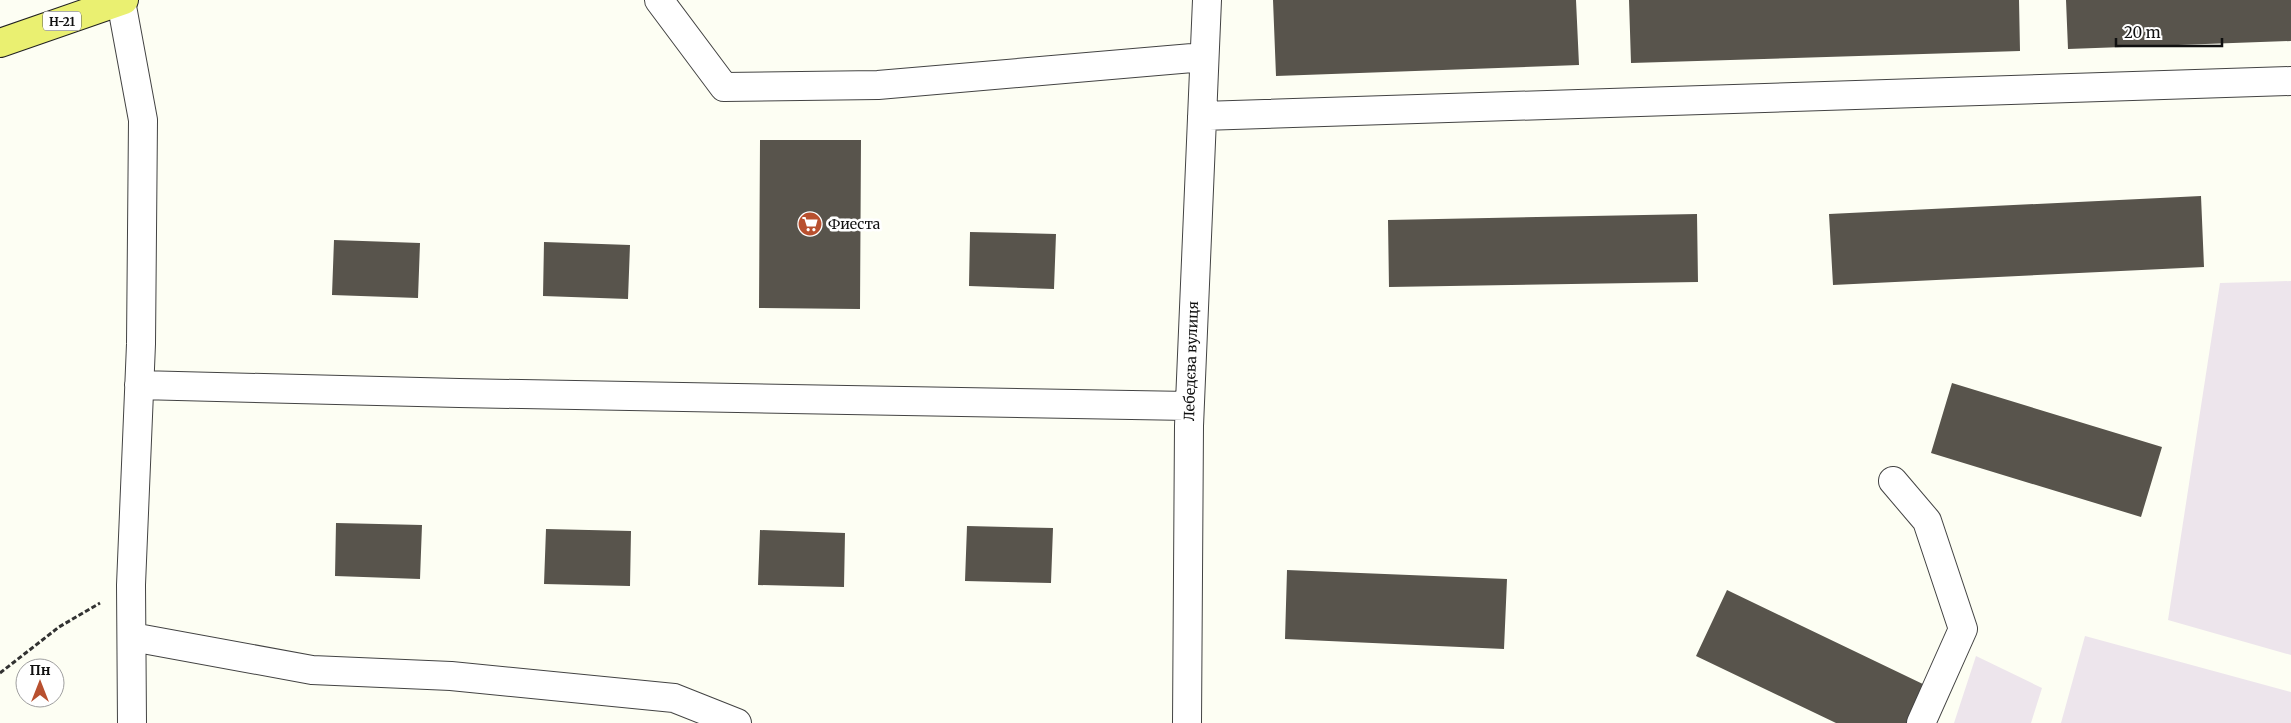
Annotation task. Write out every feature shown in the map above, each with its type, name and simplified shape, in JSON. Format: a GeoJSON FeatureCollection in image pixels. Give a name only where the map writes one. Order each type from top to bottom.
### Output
{"type":"FeatureCollection","features":[{"type":"Feature","properties":{"kind":"main road","name":"Н-21"},"geometry":{"type":"LineString","coordinates":[[0,43],[123,0]]}},
{"type":"Feature","properties":{"kind":"street"},"geometry":{"type":"LineString","coordinates":[[123,0],[142,120],[139,385],[131,585],[132,723]]}},
{"type":"Feature","properties":{"kind":"street"},"geometry":{"type":"LineString","coordinates":[[660,0],[724,87],[878,85],[1204,57]]}},
{"type":"Feature","properties":{"kind":"street","name":"Лебедєва вулиця"},"geometry":{"type":"LineString","coordinates":[[1187,723],[1189,406],[1207,0]]}},
{"type":"Feature","properties":{"kind":"street"},"geometry":{"type":"LineString","coordinates":[[1202,116],[2291,81]]}},
{"type":"Feature","properties":{"kind":"street"},"geometry":{"type":"LineString","coordinates":[[139,385],[460,393],[1189,406]]}},
{"type":"Feature","properties":{"kind":"street"},"geometry":{"type":"LineString","coordinates":[[1893,481],[1927,521],[1963,629],[1921,723]]}},
{"type":"Feature","properties":{"kind":"street"},"geometry":{"type":"LineString","coordinates":[[132,637],[312,670],[451,676],[674,698],[737,723]]}},
{"type":"Feature","properties":{"kind":"path"},"geometry":{"type":"LineString","coordinates":[[0,673],[59,627],[131,585]]}},
{"type":"Feature","properties":{"kind":"shaded area"},"geometry":{"type":"Polygon","coordinates":[[[2291,281],[2291,655],[2168,620],[2220,283],[2291,281]]]}},
{"type":"Feature","properties":{"kind":"shaded area"},"geometry":{"type":"Polygon","coordinates":[[[2085,636],[2291,692],[2291,723],[2061,723],[2085,636]]]}},
{"type":"Feature","properties":{"kind":"shaded area"},"geometry":{"type":"Polygon","coordinates":[[[1976,656],[2042,688],[2031,723],[1954,723],[1976,656]]]}},
{"type":"Feature","properties":{"kind":"building"},"geometry":{"type":"Polygon","coordinates":[[[1273,0],[1576,0],[1579,65],[1276,76],[1273,0]]]}},
{"type":"Feature","properties":{"kind":"building"},"geometry":{"type":"Polygon","coordinates":[[[1629,0],[2019,0],[2020,51],[1631,63],[1629,0]]]}},
{"type":"Feature","properties":{"kind":"building"},"geometry":{"type":"Polygon","coordinates":[[[2066,0],[2291,0],[2291,41],[2068,49],[2066,0]]]}},
{"type":"Feature","properties":{"kind":"building","name":"Фиеста"},"geometry":{"type":"Polygon","coordinates":[[[760,140],[861,140],[860,309],[759,308],[760,140]]]}},
{"type":"Feature","properties":{"kind":"building"},"geometry":{"type":"Polygon","coordinates":[[[2201,196],[2204,267],[1833,285],[1829,214],[2201,196]]]}},
{"type":"Feature","properties":{"kind":"building"},"geometry":{"type":"Polygon","coordinates":[[[1697,214],[1698,282],[1389,287],[1388,220],[1697,214]]]}},
{"type":"Feature","properties":{"kind":"building"},"geometry":{"type":"Polygon","coordinates":[[[970,232],[1056,234],[1054,289],[969,286],[970,232]]]}},
{"type":"Feature","properties":{"kind":"building"},"geometry":{"type":"Polygon","coordinates":[[[334,240],[420,243],[418,298],[332,295],[334,240]]]}},
{"type":"Feature","properties":{"kind":"building"},"geometry":{"type":"Polygon","coordinates":[[[544,242],[630,245],[628,299],[543,296],[544,242]]]}},
{"type":"Feature","properties":{"kind":"building"},"geometry":{"type":"Polygon","coordinates":[[[1952,383],[2162,447],[2141,517],[1931,453],[1952,383]]]}},
{"type":"Feature","properties":{"kind":"building"},"geometry":{"type":"Polygon","coordinates":[[[336,523],[422,525],[420,579],[335,576],[336,523]]]}},
{"type":"Feature","properties":{"kind":"building"},"geometry":{"type":"Polygon","coordinates":[[[967,526],[1053,528],[1051,583],[965,581],[967,526]]]}},
{"type":"Feature","properties":{"kind":"building"},"geometry":{"type":"Polygon","coordinates":[[[546,529],[631,531],[630,586],[544,584],[546,529]]]}},
{"type":"Feature","properties":{"kind":"building"},"geometry":{"type":"Polygon","coordinates":[[[760,530],[845,533],[844,587],[758,585],[760,530]]]}},
{"type":"Feature","properties":{"kind":"building"},"geometry":{"type":"Polygon","coordinates":[[[1287,570],[1507,579],[1504,649],[1285,639],[1287,570]]]}},
{"type":"Feature","properties":{"kind":"building"},"geometry":{"type":"Polygon","coordinates":[[[1727,590],[1927,686],[1909,723],[1836,723],[1696,656],[1727,590]]]}},
{"type":"Feature","properties":{"kind":"place","name":"Фиеста"},"geometry":{"type":"Point","coordinates":[810,224]}}]}
